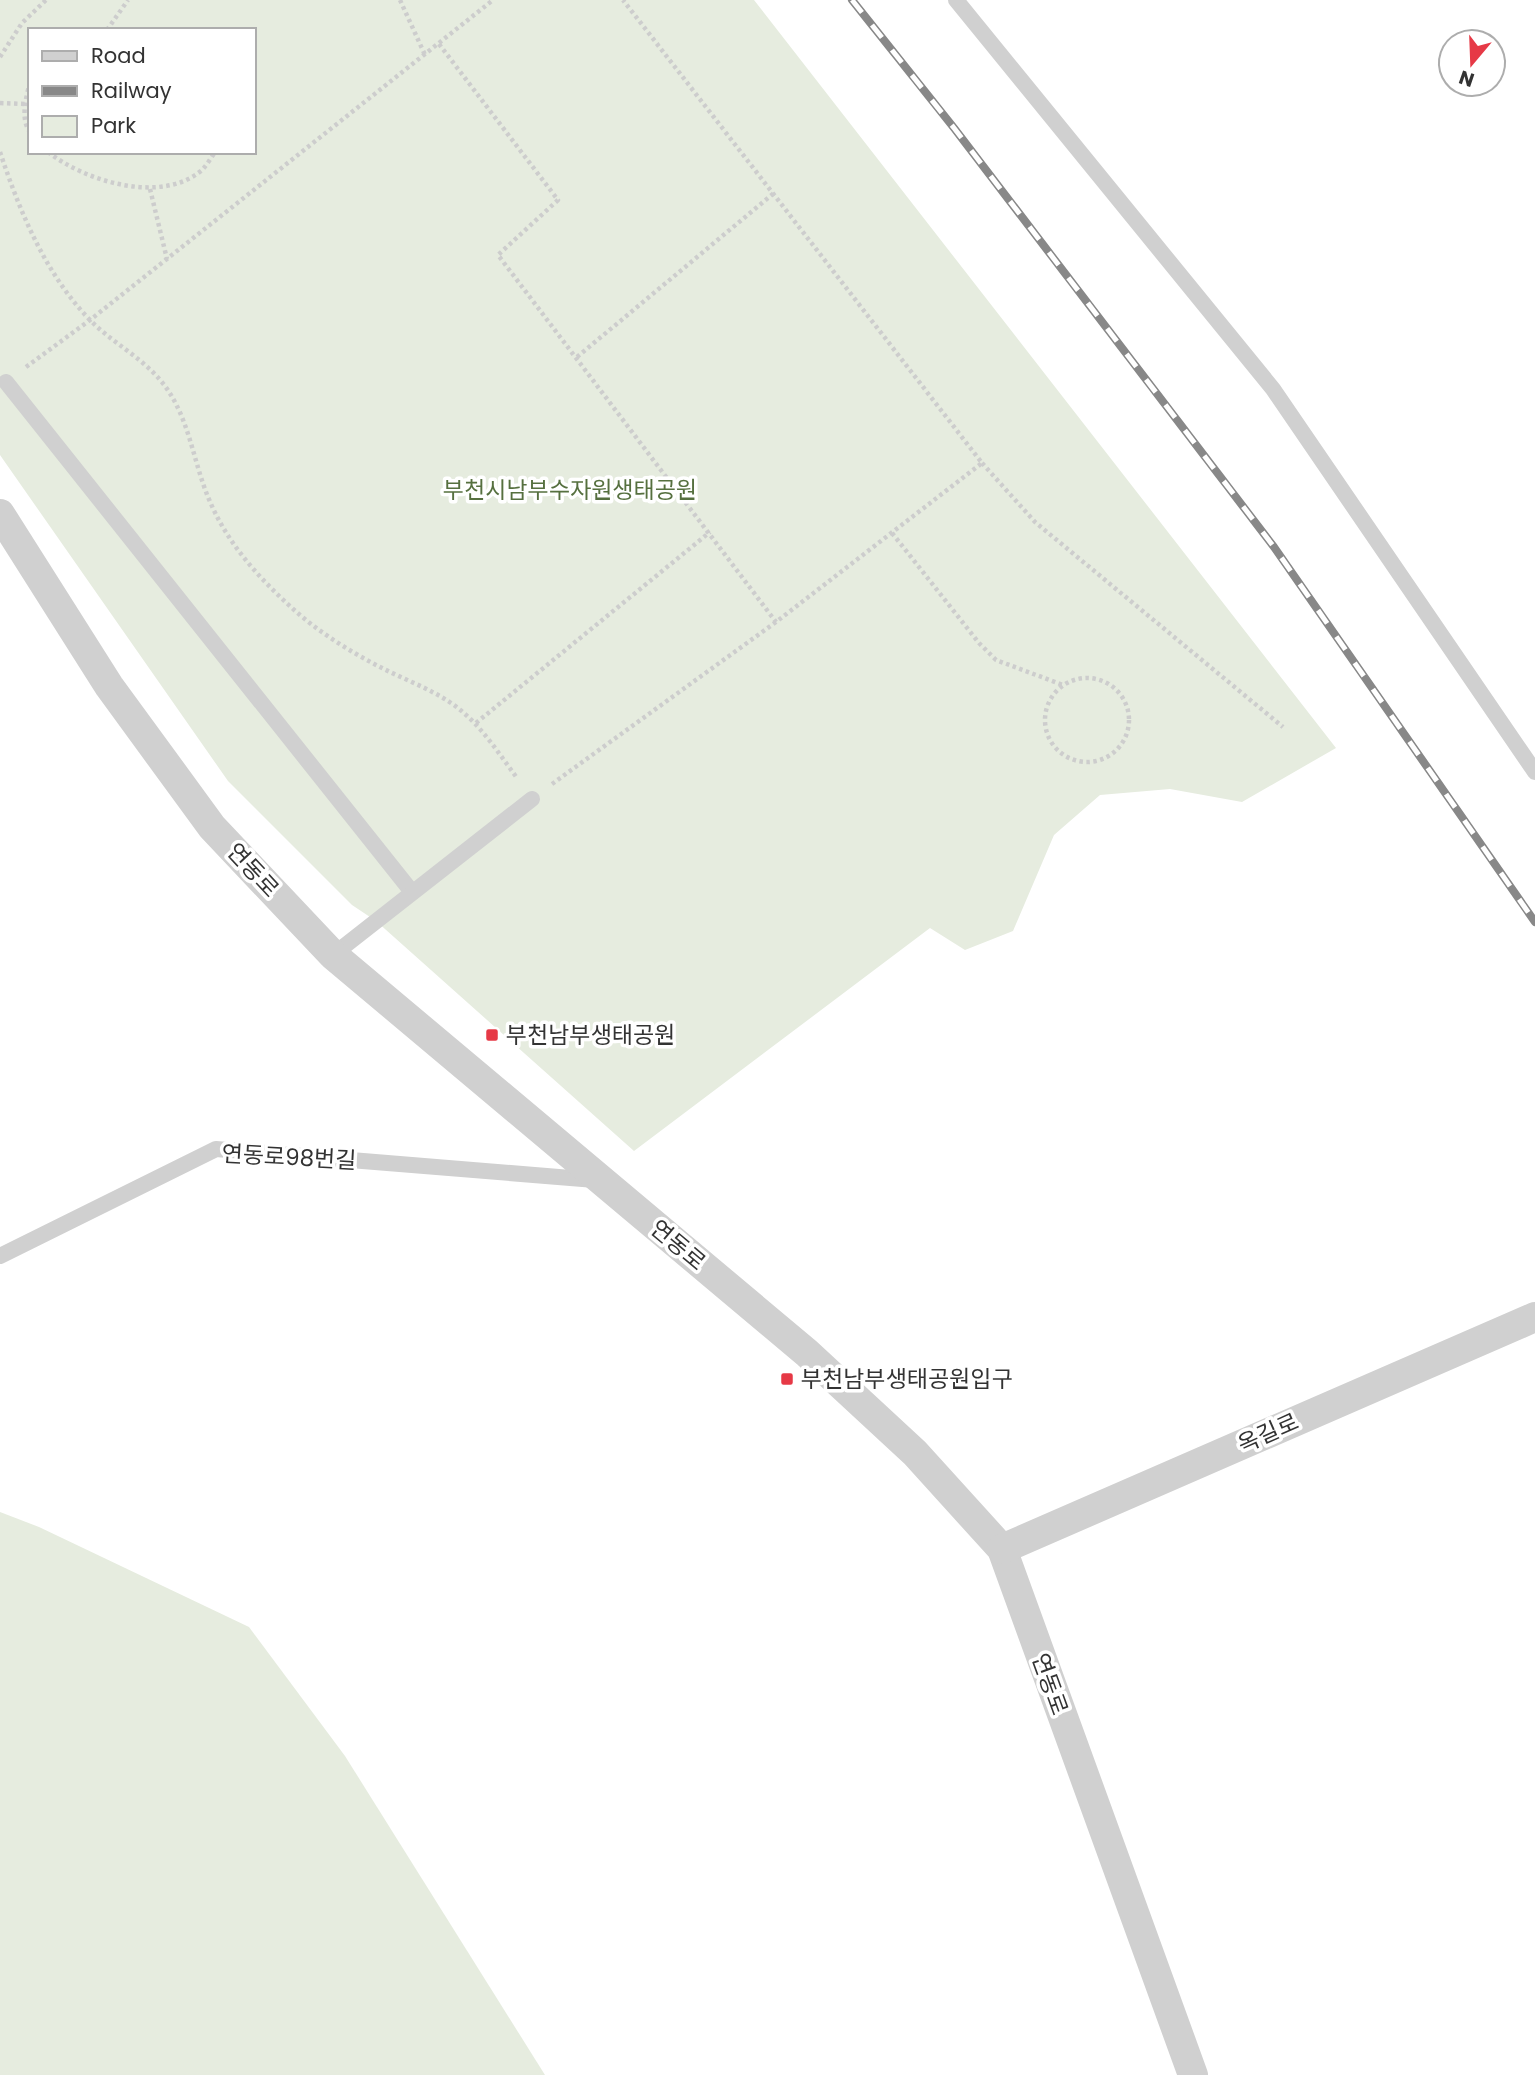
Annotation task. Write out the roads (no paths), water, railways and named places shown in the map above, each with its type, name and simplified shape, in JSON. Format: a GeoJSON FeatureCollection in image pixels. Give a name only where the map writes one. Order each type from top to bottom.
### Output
{"type":"FeatureCollection","features":[{"type":"Feature","properties":{"kind":"street","name":"연동로"},"geometry":{"type":"LineString","coordinates":[[0,514],[109,686],[212,827],[332,955],[836,1380],[915,1452],[1002,1549],[1193,2075]]}},
{"type":"Feature","properties":{"kind":"street","name":"옥길로"},"geometry":{"type":"LineString","coordinates":[[1002,1549],[1535,1317]]}},
{"type":"Feature","properties":{"kind":"lane"},"geometry":{"type":"LineString","coordinates":[[956,0],[1273,389],[1535,772]]}},
{"type":"Feature","properties":{"kind":"lane"},"geometry":{"type":"LineString","coordinates":[[6,382],[412,892]]}},
{"type":"Feature","properties":{"kind":"lane"},"geometry":{"type":"LineString","coordinates":[[332,955],[532,799]]}},
{"type":"Feature","properties":{"kind":"lane","name":"연동로98번길"},"geometry":{"type":"LineString","coordinates":[[0,1256],[216,1149],[601,1181]]}},
{"type":"Feature","properties":{"kind":"railway"},"geometry":{"type":"LineString","coordinates":[[852,0],[954,128],[1274,547],[1535,922]]}},
{"type":"Feature","properties":{"kind":"place","name":"부천남부생태공원"},"geometry":{"type":"Point","coordinates":[492,1035]}},
{"type":"Feature","properties":{"kind":"place","name":"부천남부생태공원입구"},"geometry":{"type":"Point","coordinates":[787,1379]}},
{"type":"Feature","properties":{"kind":"park label","name":"부천시남부수자원생태공원"},"geometry":{"type":"Point","coordinates":[570,490]}}]}
